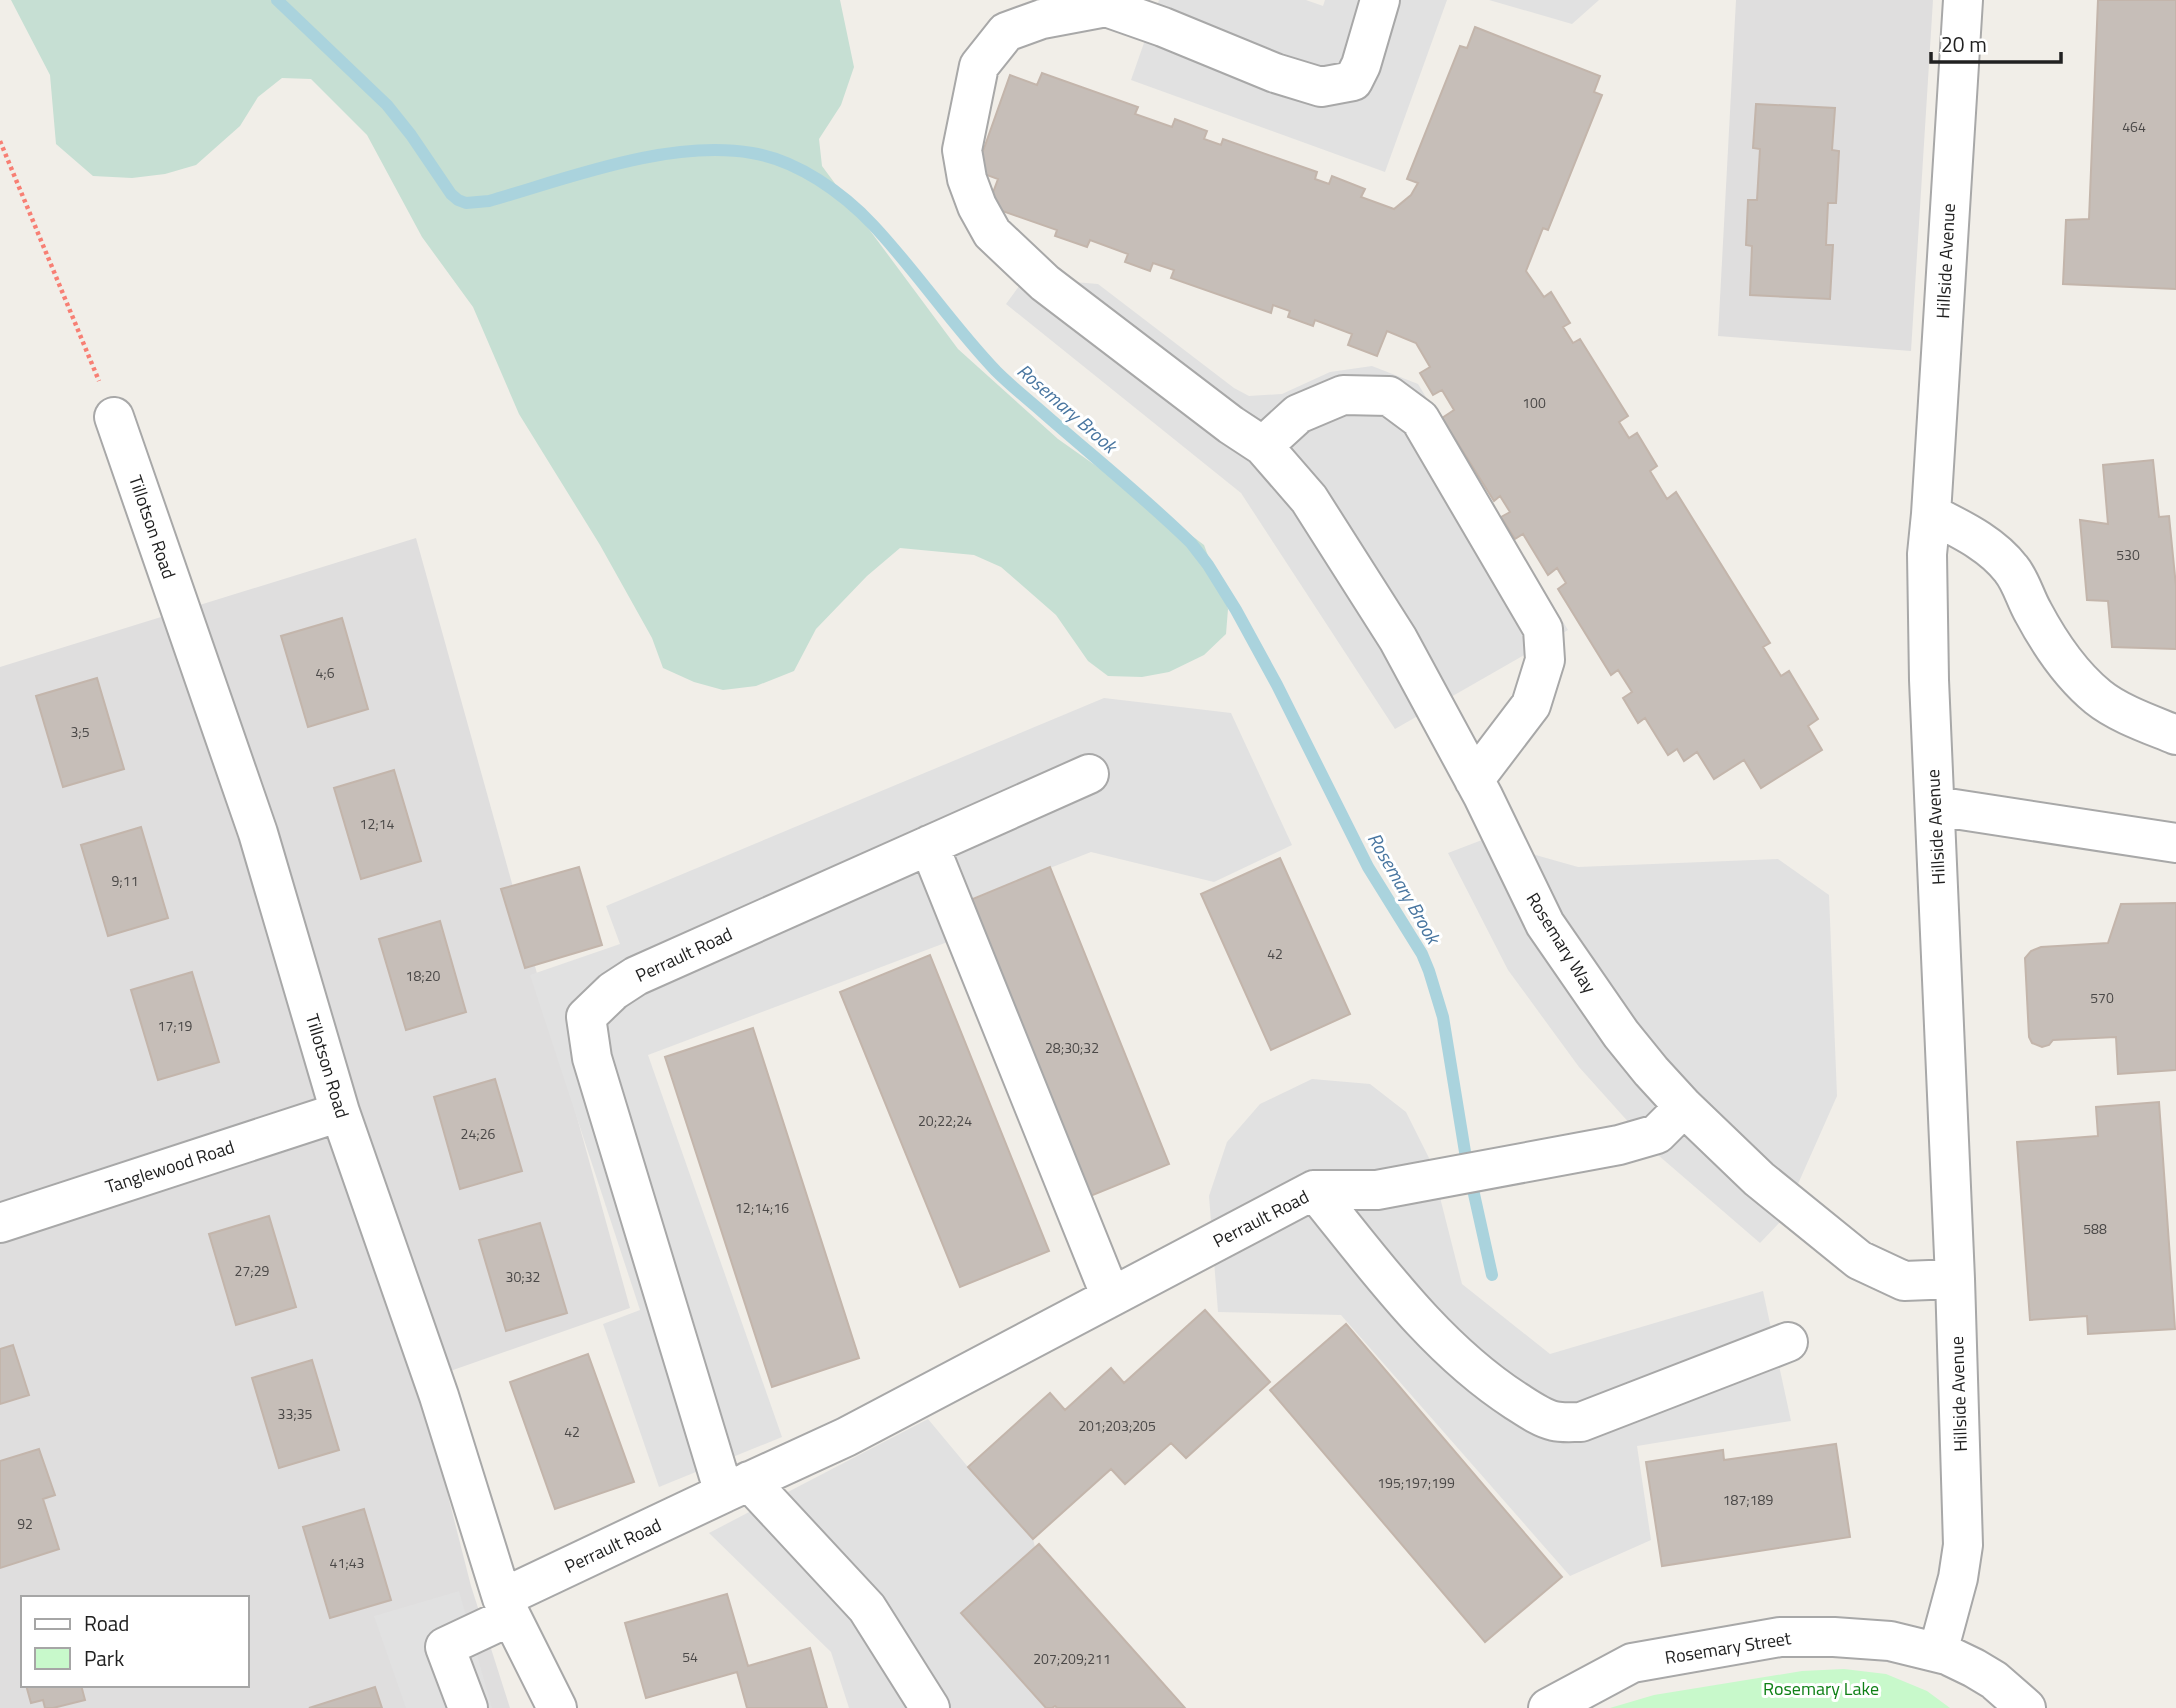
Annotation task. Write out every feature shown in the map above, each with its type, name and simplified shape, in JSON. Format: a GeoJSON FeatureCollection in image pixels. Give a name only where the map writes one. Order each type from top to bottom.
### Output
{"type":"FeatureCollection","features":[{"type":"Feature","properties":{"kind":"street","name":"Rosemary Way"},"geometry":{"type":"LineString","coordinates":[[1380,0],[1361,65],[1353,81],[1321,87],[1275,73],[1163,27],[1106,7],[1042,19],[1006,32],[979,66],[961,150],[973,197],[992,233],[1045,283],[1231,425],[1263,446],[1309,499],[1398,639],[1474,780],[1545,924],[1621,1034],[1684,1107],[1759,1179],[1859,1260],[1904,1281],[1955,1279]]}},
{"type":"Feature","properties":{"kind":"street","name":"Hillside Avenue"},"geometry":{"type":"LineString","coordinates":[[1938,1652],[1964,1545],[1929,680],[1927,554],[1963,0]]}},
{"type":"Feature","properties":{"kind":"street"},"geometry":{"type":"LineString","coordinates":[[1263,446],[1298,414],[1343,395],[1389,396],[1420,419],[1543,629],[1545,660],[1531,705],[1474,780]]}},
{"type":"Feature","properties":{"kind":"street","name":"Tillotson Road"},"geometry":{"type":"LineString","coordinates":[[114,417],[258,833],[340,1112],[439,1396],[507,1607],[557,1708]]}},
{"type":"Feature","properties":{"kind":"street"},"geometry":{"type":"LineString","coordinates":[[1931,514],[1983,543],[2012,570],[2052,647],[2074,674],[2100,699],[2137,719],[2176,735]]}},
{"type":"Feature","properties":{"kind":"street","name":"Perrault Road"},"geometry":{"type":"LineString","coordinates":[[736,1487],[592,1058],[586,1017],[613,991],[636,976],[1089,774]]}},
{"type":"Feature","properties":{"kind":"street"},"geometry":{"type":"LineString","coordinates":[[1935,806],[2176,844]]}},
{"type":"Feature","properties":{"kind":"street"},"geometry":{"type":"LineString","coordinates":[[929,845],[1111,1297]]}},
{"type":"Feature","properties":{"kind":"street"},"geometry":{"type":"LineString","coordinates":[[1314,1190],[1377,1190],[1619,1145],[1657,1134],[1684,1107]]}},
{"type":"Feature","properties":{"kind":"street","name":"Tanglewood Road"},"geometry":{"type":"LineString","coordinates":[[0,1223],[340,1112]]}},
{"type":"Feature","properties":{"kind":"street","name":"Perrault Road"},"geometry":{"type":"LineString","coordinates":[[468,1708],[445,1647],[507,1607],[736,1487],[846,1437],[1314,1190],[1438,1336],[1488,1383],[1554,1421],[1581,1422],[1788,1342]]}},
{"type":"Feature","properties":{"kind":"street"},"geometry":{"type":"LineString","coordinates":[[736,1487],[867,1608],[930,1708]]}},
{"type":"Feature","properties":{"kind":"street","name":"Rosemary Street"},"geometry":{"type":"LineString","coordinates":[[1548,1708],[1632,1663],[1780,1637],[1890,1641],[1938,1652],[1974,1668],[2003,1687],[2026,1708]]}},
{"type":"Feature","properties":{"kind":"path"},"geometry":{"type":"LineString","coordinates":[[0,141],[114,417]]}},
{"type":"Feature","properties":{"kind":"shaded area"},"geometry":{"type":"Polygon","coordinates":[[[1159,0],[1306,0],[1323,6],[1325,0],[1447,0],[1385,172],[1131,80],[1159,0]]]}},
{"type":"Feature","properties":{"kind":"shaded area"},"geometry":{"type":"Polygon","coordinates":[[[1489,0],[1599,0],[1572,24],[1489,0]]]}},
{"type":"Feature","properties":{"kind":"shaded area"},"geometry":{"type":"Polygon","coordinates":[[[1736,0],[1933,0],[1911,351],[1718,336],[1736,0]]]}},
{"type":"Feature","properties":{"kind":"shaded area"},"geometry":{"type":"Polygon","coordinates":[[[1025,278],[1098,284],[1234,388],[1249,396],[1282,394],[1330,372],[1372,366],[1418,384],[1568,630],[1395,729],[1241,493],[1006,304],[1025,278]]]}},
{"type":"Feature","properties":{"kind":"shaded area"},"geometry":{"type":"Polygon","coordinates":[[[416,538],[630,1308],[419,1382],[471,1586],[510,1708],[0,1708],[0,667],[416,538]]]}},
{"type":"Feature","properties":{"kind":"shaded area"},"geometry":{"type":"Polygon","coordinates":[[[1104,698],[1231,713],[1292,845],[1214,882],[1091,852],[963,902],[974,932],[648,1055],[782,1437],[659,1487],[603,1324],[640,1310],[530,975],[620,944],[606,906],[1104,698]]]}},
{"type":"Feature","properties":{"kind":"shaded area"},"geometry":{"type":"Polygon","coordinates":[[[1482,840],[1578,867],[1778,859],[1829,895],[1837,1096],[1782,1220],[1760,1243],[1658,1155],[1579,1067],[1508,970],[1448,853],[1482,840]]]}},
{"type":"Feature","properties":{"kind":"shaded area"},"geometry":{"type":"Polygon","coordinates":[[[1312,1079],[1370,1084],[1406,1112],[1431,1162],[1462,1284],[1550,1354],[1763,1291],[1791,1421],[1637,1446],[1651,1540],[1570,1576],[1341,1315],[1218,1312],[1209,1196],[1227,1142],[1260,1104],[1312,1079]]]}},
{"type":"Feature","properties":{"kind":"shaded area"},"geometry":{"type":"Polygon","coordinates":[[[928,1419],[1033,1539],[1035,1547],[962,1613],[1046,1708],[849,1708],[831,1652],[709,1533],[928,1419]]]}},
{"type":"Feature","properties":{"kind":"shaded area"},"geometry":{"type":"Polygon","coordinates":[[[459,1591],[492,1708],[406,1708],[374,1616],[459,1591]]]}},
{"type":"Feature","properties":{"kind":"green space"},"geometry":{"type":"Polygon","coordinates":[[[11,0],[840,0],[854,67],[841,105],[819,139],[822,166],[958,349],[1058,439],[1204,545],[1228,609],[1226,634],[1204,655],[1169,672],[1142,677],[1108,676],[1088,661],[1056,615],[1001,567],[974,555],[900,548],[867,576],[816,629],[794,671],[756,686],[723,690],[694,682],[663,668],[652,638],[600,545],[519,414],[473,307],[422,237],[367,135],[311,79],[282,78],[258,97],[240,126],[196,165],[165,174],[132,178],[93,176],[56,144],[50,75],[11,0]]]}},
{"type":"Feature","properties":{"kind":"green space","name":"Rosemary Lake"},"geometry":{"type":"Polygon","coordinates":[[[1844,1669],[1886,1674],[1927,1691],[1950,1708],[1610,1708],[1654,1695],[1802,1671],[1844,1669]]]}},
{"type":"Feature","properties":{"kind":"building"},"geometry":{"type":"Polygon","coordinates":[[[2098,0],[2176,0],[2176,289],[2063,284],[2066,220],[2089,219],[2098,0]]]}},
{"type":"Feature","properties":{"kind":"building"},"geometry":{"type":"Polygon","coordinates":[[[1475,27],[1600,76],[1594,92],[1602,95],[1548,230],[1543,228],[1526,271],[1544,297],[1551,292],[1570,323],[1563,327],[1573,343],[1580,339],[1628,416],[1619,422],[1629,438],[1637,433],[1657,466],[1650,471],[1667,499],[1676,492],[1770,643],[1763,647],[1781,676],[1789,671],[1818,719],[1808,726],[1822,750],[1761,788],[1744,760],[1714,779],[1697,752],[1684,761],[1677,749],[1668,755],[1645,718],[1638,723],[1623,698],[1632,692],[1618,670],[1611,675],[1558,589],[1566,583],[1557,568],[1548,575],[1523,534],[1515,539],[1501,517],[1510,512],[1500,496],[1494,501],[1442,418],[1454,410],[1442,390],[1433,395],[1420,373],[1430,367],[1416,343],[1387,331],[1377,356],[1348,345],[1352,334],[1315,320],[1313,326],[1288,317],[1290,311],[1273,305],[1271,313],[1171,278],[1174,270],[1153,263],[1150,271],[1125,262],[1128,254],[1090,240],[1087,247],[1055,236],[1057,230],[988,206],[998,179],[976,171],[1010,75],[1037,85],[1042,73],[1138,107],[1135,114],[1172,127],[1175,119],[1207,131],[1204,139],[1221,145],[1223,139],[1317,172],[1315,179],[1329,184],[1332,176],[1365,189],[1361,197],[1394,209],[1411,195],[1418,183],[1407,179],[1460,46],[1467,48],[1475,27]]]}},
{"type":"Feature","properties":{"kind":"building"},"geometry":{"type":"Polygon","coordinates":[[[1756,104],[1835,108],[1832,150],[1839,151],[1836,203],[1828,203],[1826,245],[1833,245],[1830,299],[1750,295],[1752,246],[1746,245],[1748,200],[1757,200],[1760,149],[1753,148],[1756,104]]]}},
{"type":"Feature","properties":{"kind":"building"},"geometry":{"type":"Polygon","coordinates":[[[2153,460],[2159,517],[2169,516],[2176,586],[2176,649],[2112,647],[2108,601],[2087,600],[2080,520],[2108,524],[2103,465],[2153,460]]]}},
{"type":"Feature","properties":{"kind":"building"},"geometry":{"type":"Polygon","coordinates":[[[342,618],[368,709],[308,727],[281,636],[342,618]]]}},
{"type":"Feature","properties":{"kind":"building"},"geometry":{"type":"Polygon","coordinates":[[[97,678],[124,769],[63,787],[36,696],[97,678]]]}},
{"type":"Feature","properties":{"kind":"building"},"geometry":{"type":"Polygon","coordinates":[[[394,770],[421,861],[361,879],[334,788],[394,770]]]}},
{"type":"Feature","properties":{"kind":"building"},"geometry":{"type":"Polygon","coordinates":[[[141,827],[168,918],[108,936],[81,845],[141,827]]]}},
{"type":"Feature","properties":{"kind":"building"},"geometry":{"type":"Polygon","coordinates":[[[1280,858],[1350,1014],[1271,1050],[1201,894],[1280,858]]]}},
{"type":"Feature","properties":{"kind":"building"},"geometry":{"type":"Polygon","coordinates":[[[579,867],[602,945],[525,968],[501,889],[579,867]]]}},
{"type":"Feature","properties":{"kind":"building"},"geometry":{"type":"Polygon","coordinates":[[[1050,867],[1169,1164],[1083,1199],[963,903],[1050,867]]]}},
{"type":"Feature","properties":{"kind":"building"},"geometry":{"type":"Polygon","coordinates":[[[2176,903],[2176,1070],[2118,1074],[2116,1037],[2053,1040],[2042,1047],[2032,1043],[2029,1037],[2025,958],[2031,951],[2041,947],[2108,943],[2121,904],[2176,903]]]}},
{"type":"Feature","properties":{"kind":"building"},"geometry":{"type":"Polygon","coordinates":[[[440,921],[466,1012],[406,1030],[379,939],[440,921]]]}},
{"type":"Feature","properties":{"kind":"building"},"geometry":{"type":"Polygon","coordinates":[[[930,955],[1049,1251],[960,1287],[840,992],[930,955]]]}},
{"type":"Feature","properties":{"kind":"building"},"geometry":{"type":"Polygon","coordinates":[[[192,972],[219,1062],[158,1080],[131,990],[192,972]]]}},
{"type":"Feature","properties":{"kind":"building"},"geometry":{"type":"Polygon","coordinates":[[[753,1028],[859,1358],[772,1387],[665,1057],[753,1028]]]}},
{"type":"Feature","properties":{"kind":"building"},"geometry":{"type":"Polygon","coordinates":[[[495,1079],[522,1171],[460,1189],[434,1097],[495,1079]]]}},
{"type":"Feature","properties":{"kind":"building"},"geometry":{"type":"Polygon","coordinates":[[[2159,1102],[2175,1329],[2088,1334],[2087,1316],[2030,1320],[2017,1142],[2098,1136],[2096,1107],[2159,1102]]]}},
{"type":"Feature","properties":{"kind":"building"},"geometry":{"type":"Polygon","coordinates":[[[269,1216],[296,1307],[236,1325],[209,1234],[269,1216]]]}},
{"type":"Feature","properties":{"kind":"building"},"geometry":{"type":"Polygon","coordinates":[[[540,1223],[567,1313],[506,1331],[479,1240],[540,1223]]]}},
{"type":"Feature","properties":{"kind":"building"},"geometry":{"type":"Polygon","coordinates":[[[1205,1310],[1270,1382],[1186,1458],[1171,1443],[1125,1484],[1111,1469],[1033,1539],[968,1467],[1050,1393],[1065,1410],[1111,1368],[1124,1383],[1205,1310]]]}},
{"type":"Feature","properties":{"kind":"building"},"geometry":{"type":"Polygon","coordinates":[[[1346,1324],[1562,1577],[1485,1642],[1270,1390],[1346,1324]]]}},
{"type":"Feature","properties":{"kind":"building"},"geometry":{"type":"Polygon","coordinates":[[[13,1345],[29,1395],[0,1404],[0,1349],[13,1345]]]}},
{"type":"Feature","properties":{"kind":"building"},"geometry":{"type":"Polygon","coordinates":[[[588,1354],[634,1482],[555,1509],[510,1382],[588,1354]]]}},
{"type":"Feature","properties":{"kind":"building"},"geometry":{"type":"Polygon","coordinates":[[[312,1360],[339,1450],[279,1468],[252,1378],[312,1360]]]}},
{"type":"Feature","properties":{"kind":"building"},"geometry":{"type":"Polygon","coordinates":[[[1836,1444],[1850,1537],[1662,1566],[1646,1462],[1723,1450],[1724,1460],[1836,1444]]]}},
{"type":"Feature","properties":{"kind":"building"},"geometry":{"type":"Polygon","coordinates":[[[39,1449],[55,1495],[43,1499],[59,1549],[0,1568],[0,1461],[39,1449]]]}},
{"type":"Feature","properties":{"kind":"building"},"geometry":{"type":"Polygon","coordinates":[[[364,1509],[391,1600],[330,1618],[303,1527],[364,1509]]]}},
{"type":"Feature","properties":{"kind":"building"},"geometry":{"type":"Polygon","coordinates":[[[1039,1544],[1185,1708],[1046,1708],[961,1613],[1039,1544]]]}},
{"type":"Feature","properties":{"kind":"building"},"geometry":{"type":"Polygon","coordinates":[[[727,1594],[748,1666],[810,1648],[827,1708],[747,1708],[737,1672],[646,1698],[625,1623],[727,1594]]]}},
{"type":"Feature","properties":{"kind":"building"},"geometry":{"type":"Polygon","coordinates":[[[27,1687],[82,1687],[85,1700],[53,1708],[45,1708],[43,1700],[31,1703],[27,1687]]]}},
{"type":"Feature","properties":{"kind":"building"},"geometry":{"type":"Polygon","coordinates":[[[375,1687],[382,1708],[309,1708],[375,1687]]]}},
{"type":"Feature","properties":{"kind":"waterway","name":"Rosemary Brook"},"geometry":{"type":"LineString","coordinates":[[277,0],[387,105],[451,194],[466,203],[489,201],[619,163],[687,151],[752,153],[802,170],[848,201],[873,225],[1001,376],[1191,543],[1236,610],[1277,685],[1368,867],[1422,954],[1429,971],[1443,1017],[1466,1158],[1492,1275]]}}]}
